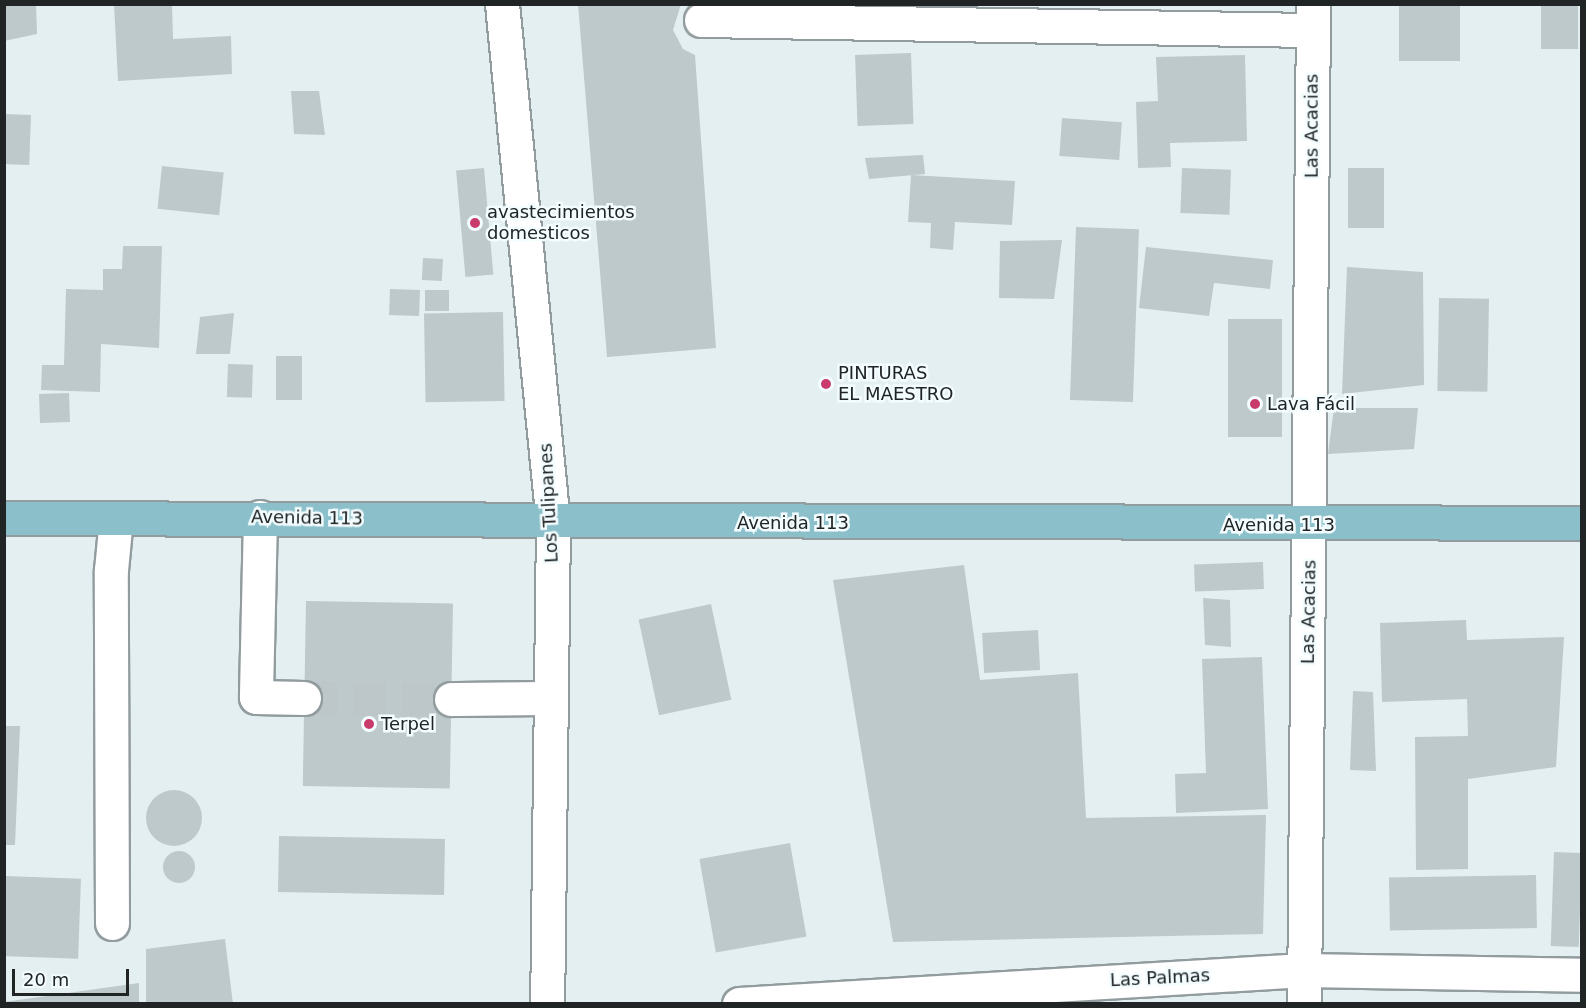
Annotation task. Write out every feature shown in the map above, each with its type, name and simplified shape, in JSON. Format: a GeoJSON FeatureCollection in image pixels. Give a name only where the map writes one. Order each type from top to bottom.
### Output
{"type":"FeatureCollection","features":[{"type":"Feature","properties":{"kind":"main road","name":"Avenida 113"},"geometry":{"type":"LineString","coordinates":[[4,518],[260,517],[554,523],[1310,525],[1581,523]]}},
{"type":"Feature","properties":{"kind":"street","name":"Los Tulipanes"},"geometry":{"type":"LineString","coordinates":[[502,4],[554,523],[547,1004]]}},
{"type":"Feature","properties":{"kind":"street"},"geometry":{"type":"LineString","coordinates":[[701,20],[1313,17]]}},
{"type":"Feature","properties":{"kind":"street","name":"Las Acacias"},"geometry":{"type":"LineString","coordinates":[[1304,1004],[1313,17]]}},
{"type":"Feature","properties":{"kind":"street"},"geometry":{"type":"LineString","coordinates":[[260,517],[256,697],[304,698]]}},
{"type":"Feature","properties":{"kind":"street"},"geometry":{"type":"LineString","coordinates":[[112,923],[111,570],[116,518]]}},
{"type":"Feature","properties":{"kind":"street"},"geometry":{"type":"LineString","coordinates":[[451,699],[550,698]]}},
{"type":"Feature","properties":{"kind":"street","name":"Las Palmas"},"geometry":{"type":"LineString","coordinates":[[739,1004],[1304,970],[1581,975]]}},
{"type":"Feature","properties":{"kind":"building"},"geometry":{"type":"Polygon","coordinates":[[[4,4],[36,4],[37,34],[4,41],[4,4]]]}},
{"type":"Feature","properties":{"kind":"building"},"geometry":{"type":"Polygon","coordinates":[[[114,4],[172,4],[173,39],[231,36],[232,74],[118,81],[114,4]]]}},
{"type":"Feature","properties":{"kind":"building"},"geometry":{"type":"Polygon","coordinates":[[[578,4],[681,4],[673,30],[683,49],[695,55],[716,348],[607,357],[578,4]]]}},
{"type":"Feature","properties":{"kind":"building"},"geometry":{"type":"Polygon","coordinates":[[[1399,4],[1460,4],[1460,61],[1399,61],[1399,4]]]}},
{"type":"Feature","properties":{"kind":"building"},"geometry":{"type":"Polygon","coordinates":[[[1541,4],[1578,4],[1578,49],[1541,49],[1541,4]]]}},
{"type":"Feature","properties":{"kind":"building"},"geometry":{"type":"Polygon","coordinates":[[[911,53],[913,124],[858,126],[855,55],[911,53]]]}},
{"type":"Feature","properties":{"kind":"building"},"geometry":{"type":"Polygon","coordinates":[[[1245,55],[1247,141],[1170,143],[1171,167],[1138,168],[1136,102],[1158,101],[1156,57],[1245,55]]]}},
{"type":"Feature","properties":{"kind":"building"},"geometry":{"type":"Polygon","coordinates":[[[291,91],[319,91],[325,135],[294,134],[291,91]]]}},
{"type":"Feature","properties":{"kind":"building"},"geometry":{"type":"Polygon","coordinates":[[[4,114],[31,115],[29,165],[4,164],[4,114]]]}},
{"type":"Feature","properties":{"kind":"building"},"geometry":{"type":"Polygon","coordinates":[[[1062,118],[1122,122],[1119,160],[1059,156],[1062,118]]]}},
{"type":"Feature","properties":{"kind":"building"},"geometry":{"type":"Polygon","coordinates":[[[923,155],[925,174],[869,179],[865,158],[923,155]]]}},
{"type":"Feature","properties":{"kind":"building"},"geometry":{"type":"Polygon","coordinates":[[[162,166],[224,172],[219,215],[158,209],[162,166]]]}},
{"type":"Feature","properties":{"kind":"building","name":"avastecimientos domesticos"},"geometry":{"type":"Polygon","coordinates":[[[484,168],[493,275],[465,277],[456,170],[484,168]]]}},
{"type":"Feature","properties":{"kind":"building"},"geometry":{"type":"Polygon","coordinates":[[[1182,168],[1231,170],[1229,215],[1180,213],[1182,168]]]}},
{"type":"Feature","properties":{"kind":"building"},"geometry":{"type":"Polygon","coordinates":[[[1348,168],[1384,168],[1384,228],[1348,228],[1348,168]]]}},
{"type":"Feature","properties":{"kind":"building"},"geometry":{"type":"Polygon","coordinates":[[[911,175],[1015,181],[1012,225],[955,222],[953,250],[930,248],[931,223],[908,222],[911,175]]]}},
{"type":"Feature","properties":{"kind":"building"},"geometry":{"type":"Polygon","coordinates":[[[1076,227],[1139,229],[1133,402],[1070,400],[1076,227]]]}},
{"type":"Feature","properties":{"kind":"building"},"geometry":{"type":"Polygon","coordinates":[[[1062,240],[1054,299],[999,298],[1000,241],[1062,240]]]}},
{"type":"Feature","properties":{"kind":"building"},"geometry":{"type":"Polygon","coordinates":[[[123,246],[162,246],[159,348],[101,344],[100,392],[41,390],[42,365],[64,365],[66,289],[103,290],[103,269],[122,269],[123,246]]]}},
{"type":"Feature","properties":{"kind":"building"},"geometry":{"type":"Polygon","coordinates":[[[1146,247],[1273,260],[1270,289],[1214,283],[1209,316],[1139,308],[1146,247]]]}},
{"type":"Feature","properties":{"kind":"building"},"geometry":{"type":"Polygon","coordinates":[[[423,258],[443,259],[442,281],[422,280],[423,258]]]}},
{"type":"Feature","properties":{"kind":"building"},"geometry":{"type":"Polygon","coordinates":[[[1347,267],[1423,272],[1424,385],[1342,394],[1347,267]]]}},
{"type":"Feature","properties":{"kind":"building"},"geometry":{"type":"Polygon","coordinates":[[[390,289],[420,290],[419,316],[389,315],[390,289]]]}},
{"type":"Feature","properties":{"kind":"building"},"geometry":{"type":"Polygon","coordinates":[[[425,290],[449,290],[449,311],[425,311],[425,290]]]}},
{"type":"Feature","properties":{"kind":"building"},"geometry":{"type":"Polygon","coordinates":[[[1439,298],[1489,299],[1487,392],[1437,391],[1439,298]]]}},
{"type":"Feature","properties":{"kind":"building"},"geometry":{"type":"Polygon","coordinates":[[[503,312],[505,401],[426,402],[424,313],[503,312]]]}},
{"type":"Feature","properties":{"kind":"building"},"geometry":{"type":"Polygon","coordinates":[[[234,313],[230,354],[196,354],[200,317],[234,313]]]}},
{"type":"Feature","properties":{"kind":"building"},"geometry":{"type":"Polygon","coordinates":[[[1228,319],[1282,319],[1282,437],[1228,437],[1228,319]]]}},
{"type":"Feature","properties":{"kind":"building"},"geometry":{"type":"Polygon","coordinates":[[[276,356],[302,356],[302,400],[276,400],[276,356]]]}},
{"type":"Feature","properties":{"kind":"building"},"geometry":{"type":"Polygon","coordinates":[[[228,364],[253,365],[252,398],[227,397],[228,364]]]}},
{"type":"Feature","properties":{"kind":"building"},"geometry":{"type":"Polygon","coordinates":[[[69,393],[70,422],[40,423],[39,394],[69,393]]]}},
{"type":"Feature","properties":{"kind":"building"},"geometry":{"type":"Polygon","coordinates":[[[1334,408],[1418,408],[1414,449],[1328,454],[1334,408]]]}},
{"type":"Feature","properties":{"kind":"building"},"geometry":{"type":"Polygon","coordinates":[[[1263,562],[1264,589],[1195,591],[1194,564],[1263,562]]]}},
{"type":"Feature","properties":{"kind":"building"},"geometry":{"type":"Polygon","coordinates":[[[964,565],[980,680],[1078,673],[1086,818],[1266,815],[1263,934],[893,942],[833,580],[964,565]]]}},
{"type":"Feature","properties":{"kind":"building"},"geometry":{"type":"Polygon","coordinates":[[[1203,598],[1230,600],[1231,647],[1205,645],[1203,598]]]}},
{"type":"Feature","properties":{"kind":"building"},"geometry":{"type":"Polygon","coordinates":[[[306,601],[453,604],[450,789],[303,786],[306,601]]]}},
{"type":"Feature","properties":{"kind":"building"},"geometry":{"type":"Polygon","coordinates":[[[711,604],[731,700],[659,715],[639,619],[711,604]]]}},
{"type":"Feature","properties":{"kind":"building"},"geometry":{"type":"Polygon","coordinates":[[[1466,620],[1467,640],[1564,637],[1556,767],[1468,779],[1468,869],[1416,870],[1415,737],[1468,736],[1467,699],[1382,702],[1380,623],[1466,620]]]}},
{"type":"Feature","properties":{"kind":"building"},"geometry":{"type":"Polygon","coordinates":[[[1038,630],[1040,670],[984,673],[982,633],[1038,630]]]}},
{"type":"Feature","properties":{"kind":"building"},"geometry":{"type":"Polygon","coordinates":[[[1262,657],[1268,809],[1176,813],[1175,774],[1206,773],[1202,659],[1262,657]]]}},
{"type":"Feature","properties":{"kind":"building"},"geometry":{"type":"Polygon","coordinates":[[[1353,691],[1373,692],[1376,771],[1350,770],[1353,691]]]}},
{"type":"Feature","properties":{"kind":"building"},"geometry":{"type":"Polygon","coordinates":[[[4,726],[20,726],[15,845],[4,845],[4,726]]]}},
{"type":"Feature","properties":{"kind":"building"},"geometry":{"type":"Polygon","coordinates":[[[168,790],[180,790],[190,794],[198,802],[202,818],[198,834],[190,842],[180,846],[168,846],[158,842],[150,834],[146,824],[146,812],[150,802],[158,794],[168,790]]]}},
{"type":"Feature","properties":{"kind":"building"},"geometry":{"type":"Polygon","coordinates":[[[279,836],[445,839],[444,895],[278,892],[279,836]]]}},
{"type":"Feature","properties":{"kind":"building"},"geometry":{"type":"Polygon","coordinates":[[[790,843],[806,937],[716,953],[699,859],[790,843]]]}},
{"type":"Feature","properties":{"kind":"building"},"geometry":{"type":"Polygon","coordinates":[[[179,851],[190,856],[195,867],[190,878],[179,883],[168,878],[163,867],[168,856],[179,851]]]}},
{"type":"Feature","properties":{"kind":"building"},"geometry":{"type":"Polygon","coordinates":[[[1554,852],[1582,853],[1579,947],[1551,946],[1554,852]]]}},
{"type":"Feature","properties":{"kind":"building"},"geometry":{"type":"Polygon","coordinates":[[[1536,875],[1537,928],[1390,931],[1389,878],[1536,875]]]}},
{"type":"Feature","properties":{"kind":"building"},"geometry":{"type":"Polygon","coordinates":[[[4,876],[81,879],[78,959],[4,956],[4,876]]]}},
{"type":"Feature","properties":{"kind":"building"},"geometry":{"type":"Polygon","coordinates":[[[225,939],[233,1004],[146,1004],[146,949],[225,939]]]}},
{"type":"Feature","properties":{"kind":"building"},"geometry":{"type":"Polygon","coordinates":[[[139,983],[139,1004],[4,1004],[4,1002],[139,983]]]}},
{"type":"Feature","properties":{"kind":"tunnel"},"geometry":{"type":"LineString","coordinates":[[304,698],[451,699]]}},
{"type":"Feature","properties":{"kind":"place","name":"avastecimientos domesticos"},"geometry":{"type":"Point","coordinates":[475,223]}},
{"type":"Feature","properties":{"kind":"place","name":"PINTURAS EL MAESTRO"},"geometry":{"type":"Point","coordinates":[826,384]}},
{"type":"Feature","properties":{"kind":"place","name":"Lava Fácil"},"geometry":{"type":"Point","coordinates":[1255,404]}},
{"type":"Feature","properties":{"kind":"place","name":"Terpel"},"geometry":{"type":"Point","coordinates":[369,724]}}]}
